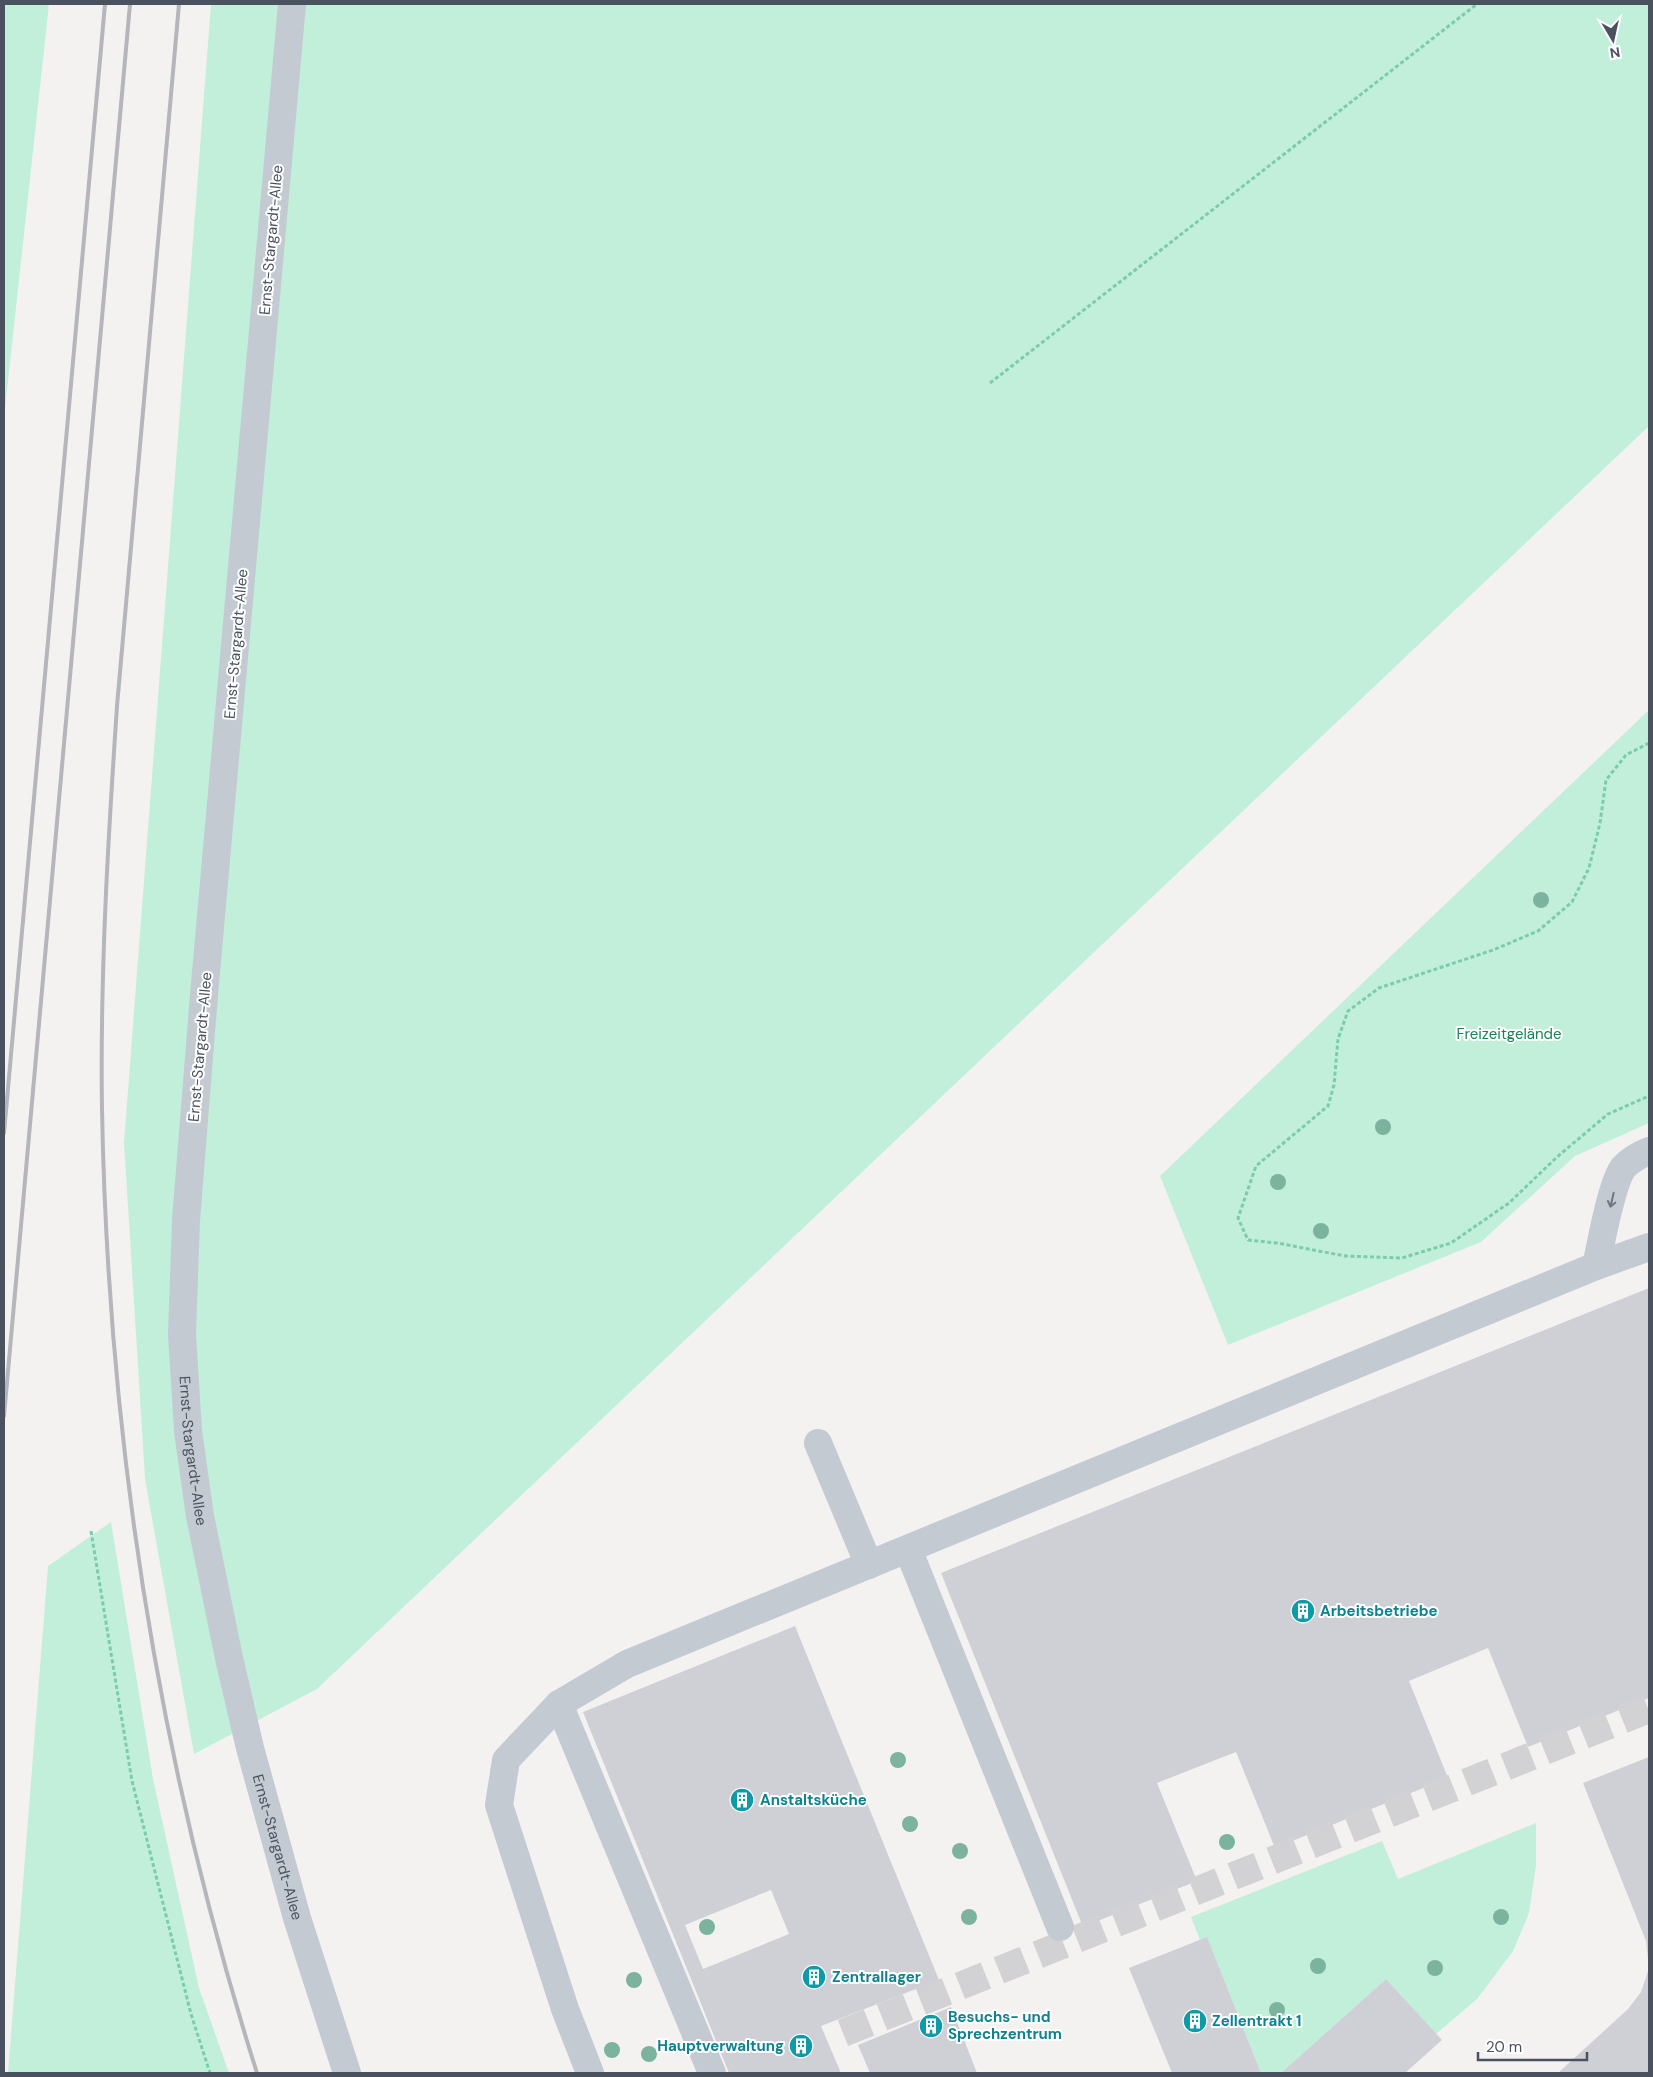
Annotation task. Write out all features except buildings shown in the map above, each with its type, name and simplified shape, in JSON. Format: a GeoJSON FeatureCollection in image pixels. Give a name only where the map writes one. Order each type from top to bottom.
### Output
{"type":"FeatureCollection","features":[{"type":"Feature","properties":{"kind":"street","name":"Ernst-Stargardt-Allee"},"geometry":{"type":"LineString","coordinates":[[292,4],[203,1005],[186,1220],[182,1335],[188,1431],[199,1507],[229,1658],[250,1748],[297,1918],[347,2073]]}},
{"type":"Feature","properties":{"kind":"street"},"geometry":{"type":"LineString","coordinates":[[1596,1266],[1616,1183],[1623,1169],[1634,1158],[1649,1151]]}},
{"type":"Feature","properties":{"kind":"street"},"geometry":{"type":"LineString","coordinates":[[590,2073],[565,2009],[498,1805],[506,1760],[559,1704],[627,1664],[1596,1266],[1649,1246]]}},
{"type":"Feature","properties":{"kind":"street"},"geometry":{"type":"LineString","coordinates":[[818,1443],[869,1565]]}},
{"type":"Feature","properties":{"kind":"street"},"geometry":{"type":"LineString","coordinates":[[908,1549],[1060,1927]]}},
{"type":"Feature","properties":{"kind":"street"},"geometry":{"type":"LineString","coordinates":[[559,1704],[712,2073]]}},
{"type":"Feature","properties":{"kind":"path"},"geometry":{"type":"LineString","coordinates":[[990,383],[1477,4]]}},
{"type":"Feature","properties":{"kind":"path"},"geometry":{"type":"LineString","coordinates":[[1649,743],[1626,755],[1606,780],[1600,823],[1589,868],[1572,902],[1538,931],[1493,950],[1379,988],[1348,1011],[1338,1039],[1334,1085],[1328,1106],[1256,1166],[1238,1218],[1248,1240],[1277,1243],[1345,1256],[1402,1258],[1451,1243],[1509,1203],[1557,1157],[1608,1114],[1649,1096]]}},
{"type":"Feature","properties":{"kind":"path"},"geometry":{"type":"LineString","coordinates":[[91,1531],[132,1781],[192,2014],[210,2073]]}},
{"type":"Feature","properties":{"kind":"green space"},"geometry":{"type":"Polygon","coordinates":[[[4,4],[49,4],[4,418],[4,4]]]}},
{"type":"Feature","properties":{"kind":"green space"},"geometry":{"type":"Polygon","coordinates":[[[211,4],[1649,4],[1649,426],[317,1689],[194,1754],[145,1479],[124,1143],[211,4]]]}},
{"type":"Feature","properties":{"kind":"green space","name":"Freizeitgelände"},"geometry":{"type":"Polygon","coordinates":[[[1649,710],[1649,1123],[1575,1156],[1481,1242],[1228,1345],[1160,1176],[1649,710]]]}},
{"type":"Feature","properties":{"kind":"green space"},"geometry":{"type":"Polygon","coordinates":[[[111,1522],[153,1779],[199,1988],[229,2073],[8,2073],[48,1566],[111,1522]]]}},
{"type":"Feature","properties":{"kind":"green space"},"geometry":{"type":"Polygon","coordinates":[[[1536,1823],[1536,1865],[1529,1913],[1513,1951],[1477,1999],[1436,2034],[1386,1979],[1281,2073],[1261,2073],[1207,1938],[1200,1940],[1191,1917],[1382,1841],[1398,1879],[1536,1823]]]}},
{"type":"Feature","properties":{"kind":"tunnel"},"geometry":{"type":"LineString","coordinates":[[843,2033],[1649,1709]]}},
{"type":"Feature","properties":{"kind":"railway"},"geometry":{"type":"LineString","coordinates":[[4,1133],[105,4]]}},
{"type":"Feature","properties":{"kind":"railway"},"geometry":{"type":"LineString","coordinates":[[4,1416],[130,4]]}},
{"type":"Feature","properties":{"kind":"railway"},"geometry":{"type":"LineString","coordinates":[[179,4],[117,706],[105,907],[102,1109],[106,1232],[115,1354],[128,1475],[145,1597],[166,1717],[192,1837],[222,1955],[257,2073]]}},
{"type":"Feature","properties":{"kind":"place","name":"Arbeitsbetriebe"},"geometry":{"type":"Point","coordinates":[1303,1611]}},
{"type":"Feature","properties":{"kind":"place","name":"Anstaltsküche"},"geometry":{"type":"Point","coordinates":[742,1800]}},
{"type":"Feature","properties":{"kind":"place","name":"Zentrallager"},"geometry":{"type":"Point","coordinates":[814,1977]}},
{"type":"Feature","properties":{"kind":"place","name":"Zellentrakt 1"},"geometry":{"type":"Point","coordinates":[1195,2021]}},
{"type":"Feature","properties":{"kind":"place","name":"Besuchs- und Sprechzentrum"},"geometry":{"type":"Point","coordinates":[931,2026]}},
{"type":"Feature","properties":{"kind":"place","name":"Hauptverwaltung"},"geometry":{"type":"Point","coordinates":[801,2046]}}]}
